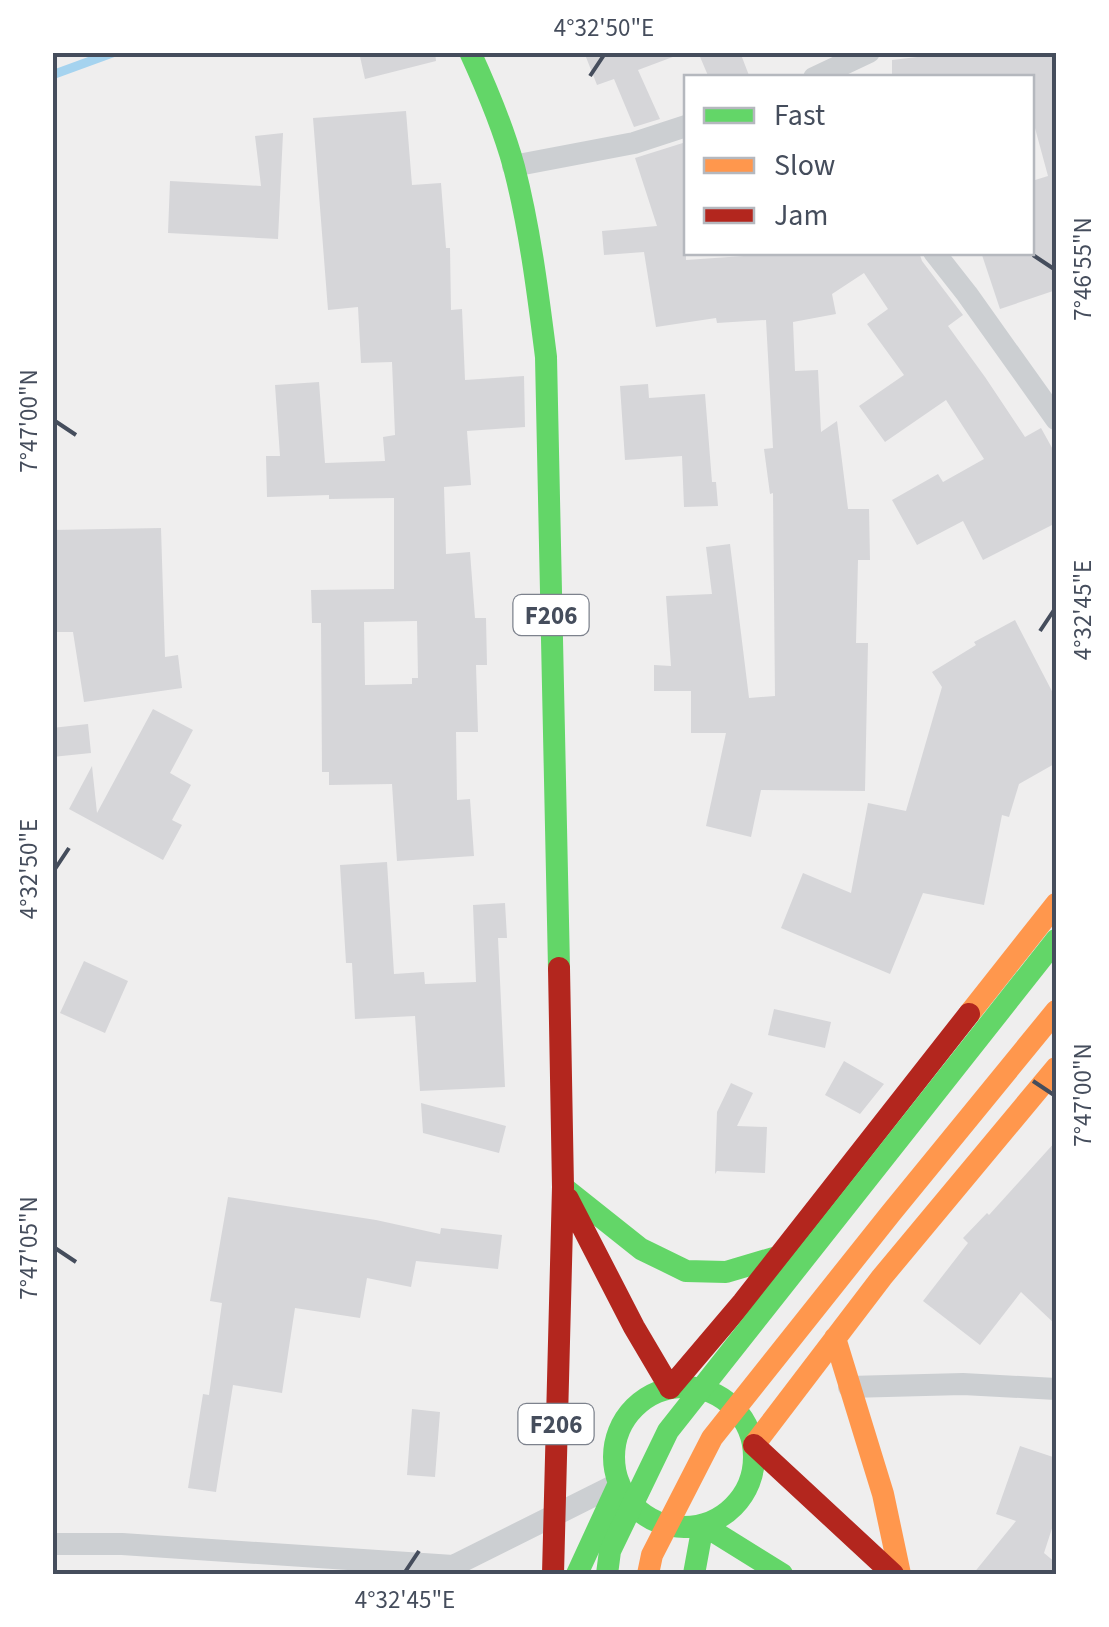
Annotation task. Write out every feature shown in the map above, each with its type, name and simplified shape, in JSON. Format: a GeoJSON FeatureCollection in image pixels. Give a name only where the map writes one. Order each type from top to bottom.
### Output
{"type":"FeatureCollection","features":[{"type":"Feature","properties":{"kind":"main road","name":"F206"},"geometry":{"type":"LineString","coordinates":[[470,52],[513,166],[535,270],[546,358],[563,1188],[553,1574]]}},
{"type":"Feature","properties":{"kind":"main road"},"geometry":{"type":"LineString","coordinates":[[670,1388],[743,1302],[1056,904]]}},
{"type":"Feature","properties":{"kind":"main road"},"geometry":{"type":"LineString","coordinates":[[607,1574],[610,1550],[668,1432],[1056,940]]}},
{"type":"Feature","properties":{"kind":"main road"},"geometry":{"type":"LineString","coordinates":[[648,1574],[652,1555],[712,1438],[1056,1011]]}},
{"type":"Feature","properties":{"kind":"main road"},"geometry":{"type":"LineString","coordinates":[[754,1445],[882,1277],[1056,1068]]}},
{"type":"Feature","properties":{"kind":"main road"},"geometry":{"type":"LineString","coordinates":[[563,1188],[641,1248],[686,1271],[726,1272],[777,1258]]}},
{"type":"Feature","properties":{"kind":"main road"},"geometry":{"type":"LineString","coordinates":[[563,1188],[670,1388]]}},
{"type":"Feature","properties":{"kind":"main road"},"geometry":{"type":"LineString","coordinates":[[743,1302],[761,1342],[776,1355],[814,1366]]}},
{"type":"Feature","properties":{"kind":"main road"},"geometry":{"type":"LineString","coordinates":[[835,1338],[883,1494],[896,1574]]}},
{"type":"Feature","properties":{"kind":"main road"},"geometry":{"type":"LineString","coordinates":[[670,1388],[699,1388],[724,1399],[744,1419],[754,1445],[754,1471],[744,1495],[726,1514],[703,1526],[682,1528],[644,1515],[629,1501],[614,1463],[615,1442],[622,1423],[651,1394],[670,1388]]}},
{"type":"Feature","properties":{"kind":"main road"},"geometry":{"type":"LineString","coordinates":[[555,1440],[582,1462],[619,1483]]}},
{"type":"Feature","properties":{"kind":"main road"},"geometry":{"type":"LineString","coordinates":[[754,1445],[896,1574]]}},
{"type":"Feature","properties":{"kind":"main road"},"geometry":{"type":"LineString","coordinates":[[577,1574],[619,1483]]}},
{"type":"Feature","properties":{"kind":"main road"},"geometry":{"type":"LineString","coordinates":[[694,1574],[703,1526]]}},
{"type":"Feature","properties":{"kind":"main road"},"geometry":{"type":"LineString","coordinates":[[703,1526],[782,1574]]}},
{"type":"Feature","properties":{"kind":"street"},"geometry":{"type":"LineString","coordinates":[[820,75],[869,52]]}},
{"type":"Feature","properties":{"kind":"street"},"geometry":{"type":"LineString","coordinates":[[513,166],[634,142],[684,127]]}},
{"type":"Feature","properties":{"kind":"street"},"geometry":{"type":"LineString","coordinates":[[936,255],[1056,419]]}},
{"type":"Feature","properties":{"kind":"street"},"geometry":{"type":"LineString","coordinates":[[849,1388],[962,1384],[1056,1389]]}},
{"type":"Feature","properties":{"kind":"street"},"geometry":{"type":"LineString","coordinates":[[52,1544],[236,1550],[457,1570],[619,1483]]}},
{"type":"Feature","properties":{"kind":"street"},"geometry":{"type":"LineString","coordinates":[[235,1574],[236,1550]]}},
{"type":"Feature","properties":{"kind":"building"},"geometry":{"type":"Polygon","coordinates":[[[359,52],[435,52],[436,61],[365,79],[359,52]]]}},
{"type":"Feature","properties":{"kind":"building"},"geometry":{"type":"Polygon","coordinates":[[[584,52],[678,52],[638,70],[660,119],[634,127],[614,79],[597,85],[584,52]]]}},
{"type":"Feature","properties":{"kind":"building"},"geometry":{"type":"Polygon","coordinates":[[[698,52],[740,52],[749,75],[708,75],[698,52]]]}},
{"type":"Feature","properties":{"kind":"building"},"geometry":{"type":"Polygon","coordinates":[[[959,52],[1056,52],[1056,290],[1000,309],[982,255],[1034,255],[1034,180],[1048,176],[1034,124],[1034,75],[892,75],[892,60],[959,52]]]}},
{"type":"Feature","properties":{"kind":"building"},"geometry":{"type":"Polygon","coordinates":[[[406,111],[412,185],[441,183],[446,248],[450,248],[451,310],[462,309],[465,380],[524,376],[525,427],[467,431],[471,485],[444,487],[446,554],[470,552],[475,618],[486,618],[487,665],[476,665],[478,732],[456,732],[457,800],[470,799],[474,856],[397,861],[392,784],[329,785],[329,772],[322,772],[321,623],[312,623],[311,590],[394,589],[394,498],[267,497],[266,456],[280,456],[275,385],[319,382],[325,463],[385,461],[383,437],[395,435],[392,362],[361,363],[358,307],[328,310],[313,118],[406,111]],[[417,621],[364,622],[365,685],[412,684],[412,678],[418,678],[417,621]]]}},
{"type":"Feature","properties":{"kind":"building"},"geometry":{"type":"Polygon","coordinates":[[[283,133],[278,239],[168,233],[170,181],[261,186],[255,136],[283,133]]]}},
{"type":"Feature","properties":{"kind":"building"},"geometry":{"type":"Polygon","coordinates":[[[684,143],[686,260],[758,255],[920,255],[963,315],[948,326],[1025,437],[1041,428],[1056,455],[1056,523],[983,560],[963,521],[917,545],[892,500],[938,474],[943,482],[984,459],[946,400],[885,442],[859,406],[904,375],[867,324],[888,309],[864,273],[832,294],[836,314],[793,322],[795,371],[818,370],[821,432],[837,421],[848,509],[869,509],[870,560],[858,560],[856,643],[868,643],[865,791],[761,790],[751,837],[706,826],[726,733],[691,733],[691,691],[654,691],[654,665],[671,666],[666,596],[712,594],[706,547],[730,544],[749,698],[775,696],[773,493],[770,494],[764,449],[773,448],[766,320],[717,323],[716,318],[656,327],[644,252],[604,255],[602,231],[657,226],[635,158],[684,143]]]}},
{"type":"Feature","properties":{"kind":"building"},"geometry":{"type":"Polygon","coordinates":[[[648,384],[649,398],[705,394],[712,482],[716,482],[718,506],[684,507],[682,456],[625,460],[620,386],[648,384]]]}},
{"type":"Feature","properties":{"kind":"building"},"geometry":{"type":"Polygon","coordinates":[[[161,528],[165,657],[178,655],[182,688],[84,702],[73,632],[52,632],[52,530],[161,528]]]}},
{"type":"Feature","properties":{"kind":"building"},"geometry":{"type":"Polygon","coordinates":[[[1015,620],[1056,699],[1056,763],[1019,784],[1009,817],[1002,815],[984,905],[923,893],[890,974],[781,928],[803,873],[851,893],[868,803],[906,811],[942,687],[932,672],[976,645],[974,642],[1015,620]]]}},
{"type":"Feature","properties":{"kind":"building"},"geometry":{"type":"Polygon","coordinates":[[[153,709],[193,730],[170,773],[191,785],[172,820],[182,825],[163,860],[69,809],[92,766],[97,813],[153,709]]]}},
{"type":"Feature","properties":{"kind":"building"},"geometry":{"type":"Polygon","coordinates":[[[88,724],[91,753],[52,757],[52,728],[88,724]]]}},
{"type":"Feature","properties":{"kind":"building"},"geometry":{"type":"Polygon","coordinates":[[[387,862],[394,974],[424,972],[425,984],[476,982],[473,905],[505,903],[507,938],[498,938],[505,1087],[420,1091],[415,1016],[355,1019],[352,963],[346,963],[340,865],[387,862]]]}},
{"type":"Feature","properties":{"kind":"building"},"geometry":{"type":"Polygon","coordinates":[[[84,961],[128,981],[105,1033],[60,1013],[84,961]]]}},
{"type":"Feature","properties":{"kind":"building"},"geometry":{"type":"Polygon","coordinates":[[[774,1009],[831,1022],[825,1048],[768,1035],[774,1009]]]}},
{"type":"Feature","properties":{"kind":"building"},"geometry":{"type":"Polygon","coordinates":[[[844,1061],[884,1084],[860,1114],[825,1095],[844,1061]]]}},
{"type":"Feature","properties":{"kind":"building"},"geometry":{"type":"Polygon","coordinates":[[[731,1083],[753,1093],[737,1126],[767,1127],[765,1173],[715,1174],[717,1112],[731,1083]]]}},
{"type":"Feature","properties":{"kind":"building"},"geometry":{"type":"Polygon","coordinates":[[[421,1103],[506,1126],[499,1153],[423,1133],[421,1103]]]}},
{"type":"Feature","properties":{"kind":"building"},"geometry":{"type":"Polygon","coordinates":[[[1056,1141],[1056,1325],[1021,1292],[980,1345],[923,1301],[968,1243],[963,1238],[1056,1141]]]}},
{"type":"Feature","properties":{"kind":"building"},"geometry":{"type":"Polygon","coordinates":[[[228,1197],[440,1234],[441,1228],[502,1235],[498,1269],[416,1261],[411,1287],[367,1278],[360,1318],[295,1308],[282,1393],[233,1385],[216,1492],[188,1488],[203,1394],[209,1395],[222,1303],[210,1301],[228,1197]]]}},
{"type":"Feature","properties":{"kind":"building"},"geometry":{"type":"Polygon","coordinates":[[[412,1409],[440,1412],[435,1477],[407,1475],[412,1409]]]}},
{"type":"Feature","properties":{"kind":"building"},"geometry":{"type":"Polygon","coordinates":[[[1020,1446],[1056,1458],[1056,1516],[1044,1553],[1056,1563],[1056,1574],[973,1574],[1016,1521],[996,1514],[1020,1446]]]}},
{"type":"Feature","properties":{"kind":"waterway"},"geometry":{"type":"LineString","coordinates":[[52,75],[115,52]]}},
{"type":"Feature","properties":{"kind":"traffic: fast"},"geometry":{"type":"LineString","coordinates":[[470,52],[514,167],[546,357],[559,968]]}},
{"type":"Feature","properties":{"kind":"traffic: fast"},"geometry":{"type":"LineString","coordinates":[[607,1574],[610,1551],[668,1431],[1056,940]]}},
{"type":"Feature","properties":{"kind":"traffic: fast"},"geometry":{"type":"LineString","coordinates":[[563,1187],[641,1249],[686,1271],[726,1272],[777,1257]]}},
{"type":"Feature","properties":{"kind":"traffic: fast"},"geometry":{"type":"LineString","coordinates":[[684,1387],[711,1392],[734,1407],[749,1430],[754,1457],[749,1484],[734,1507],[711,1522],[684,1527],[657,1522],[634,1507],[619,1484],[614,1457],[619,1430],[634,1407],[657,1392],[684,1387]]}},
{"type":"Feature","properties":{"kind":"traffic: fast"},"geometry":{"type":"LineString","coordinates":[[577,1574],[619,1483]]}},
{"type":"Feature","properties":{"kind":"traffic: fast"},"geometry":{"type":"LineString","coordinates":[[703,1525],[782,1574]]}},
{"type":"Feature","properties":{"kind":"traffic: fast"},"geometry":{"type":"LineString","coordinates":[[694,1574],[703,1525]]}},
{"type":"Feature","properties":{"kind":"traffic: slow"},"geometry":{"type":"LineString","coordinates":[[969,1014],[1056,904]]}},
{"type":"Feature","properties":{"kind":"traffic: slow"},"geometry":{"type":"LineString","coordinates":[[648,1574],[652,1555],[712,1438],[1056,1011]]}},
{"type":"Feature","properties":{"kind":"traffic: slow"},"geometry":{"type":"LineString","coordinates":[[754,1445],[882,1277],[1056,1068]]}},
{"type":"Feature","properties":{"kind":"traffic: slow"},"geometry":{"type":"LineString","coordinates":[[835,1338],[883,1494],[900,1574]]}},
{"type":"Feature","properties":{"kind":"traffic: jam"},"geometry":{"type":"LineString","coordinates":[[553,1574],[563,1187],[559,968]]}},
{"type":"Feature","properties":{"kind":"traffic: jam"},"geometry":{"type":"LineString","coordinates":[[670,1388],[743,1302],[969,1014]]}},
{"type":"Feature","properties":{"kind":"traffic: jam"},"geometry":{"type":"LineString","coordinates":[[568,1199],[670,1388]]}},
{"type":"Feature","properties":{"kind":"traffic: jam"},"geometry":{"type":"LineString","coordinates":[[754,1445],[893,1574]]}}]}
